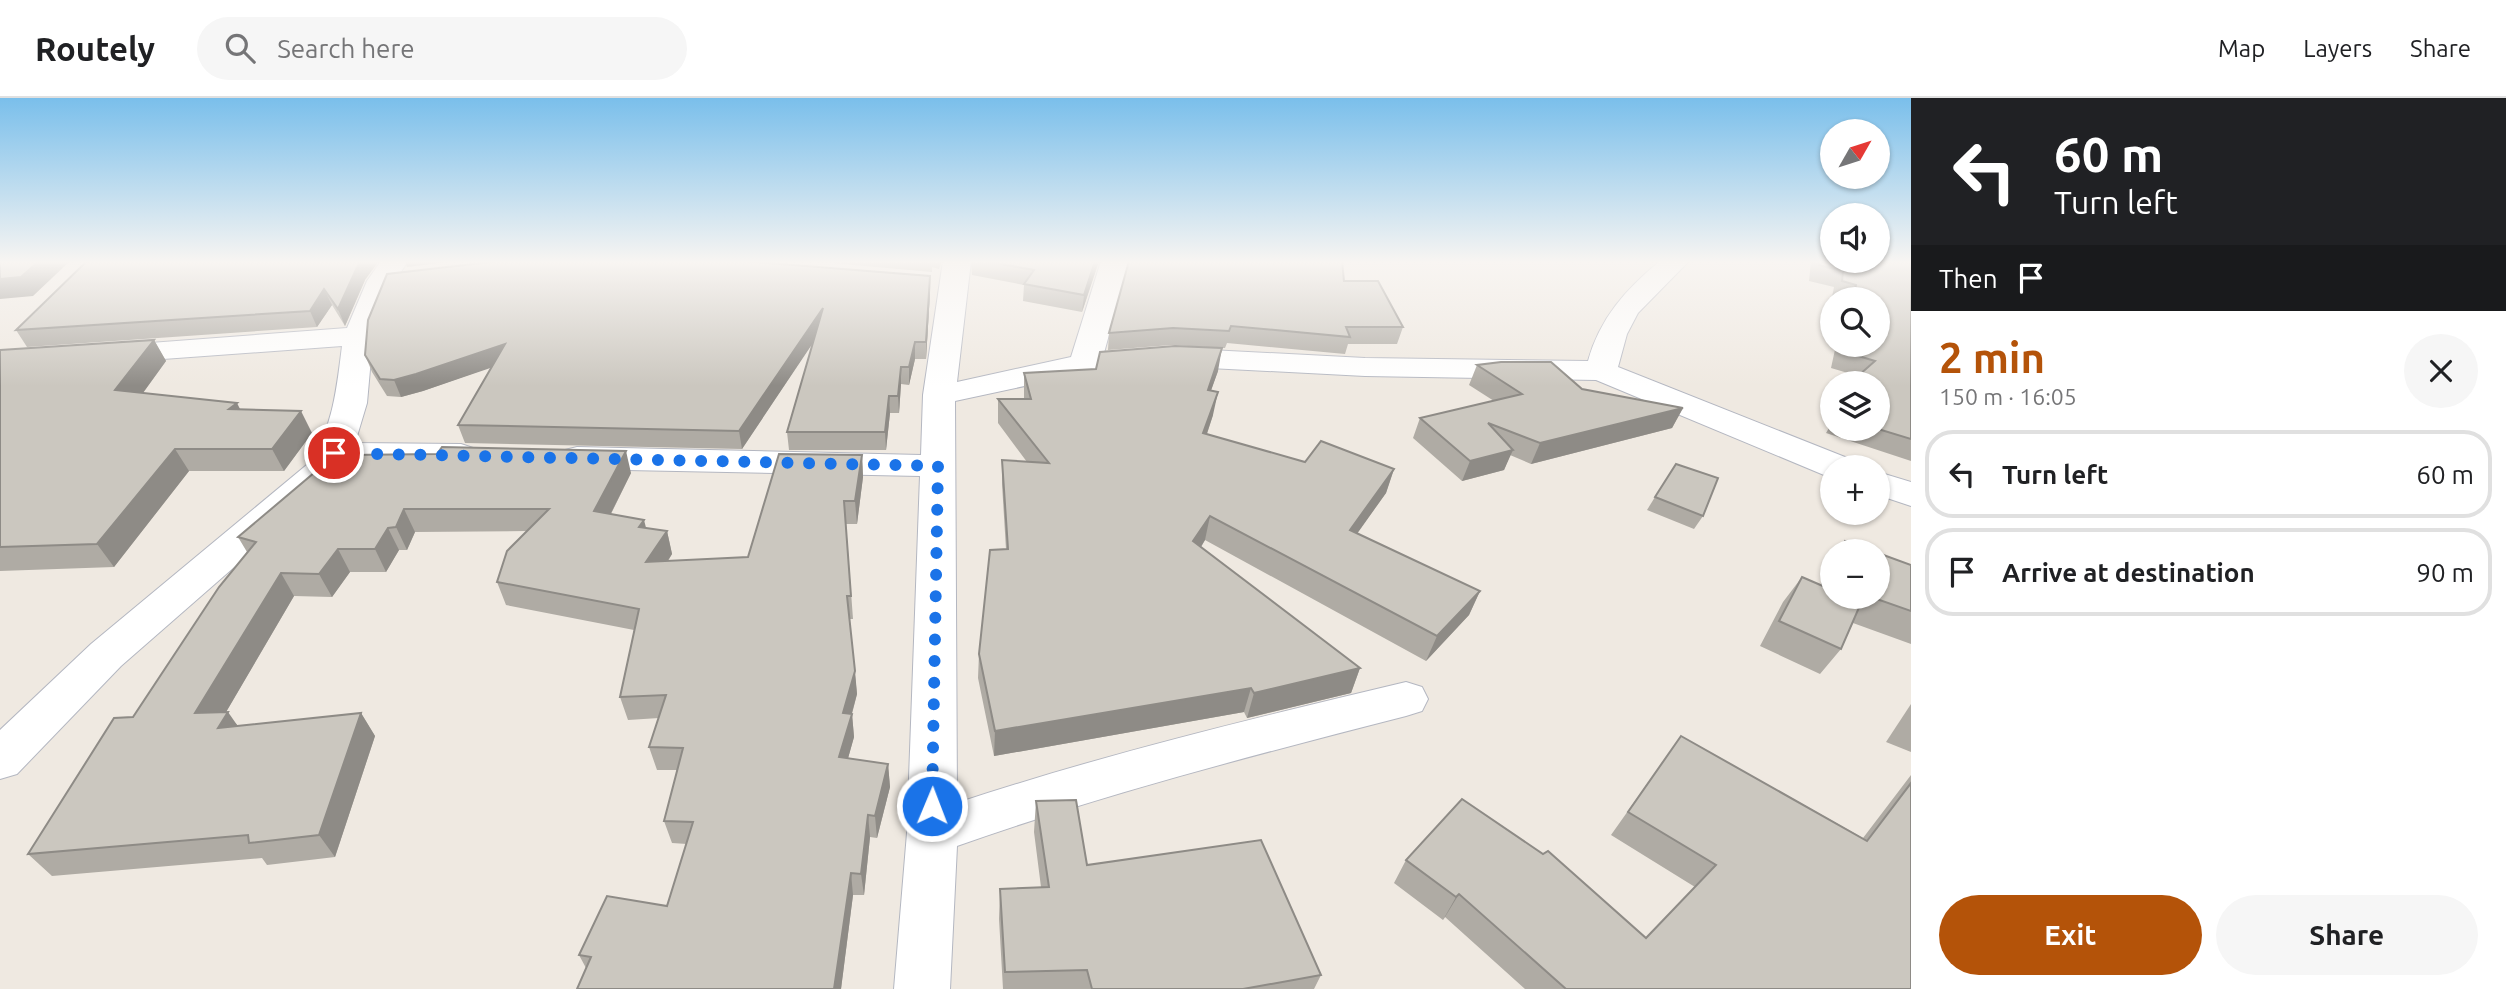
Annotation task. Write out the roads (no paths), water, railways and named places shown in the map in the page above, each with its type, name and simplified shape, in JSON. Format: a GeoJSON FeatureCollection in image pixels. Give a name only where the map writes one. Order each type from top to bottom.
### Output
{"type":"FeatureCollection","features":[{"type":"Feature","properties":{"kind":"street"},"geometry":{"type":"LineString","coordinates":[[0,760],[106,655],[196,576],[295,497],[322,471],[334,453],[351,403],[358,336],[379,303]]}},
{"type":"Feature","properties":{"kind":"street"},"geometry":{"type":"LineString","coordinates":[[922,989],[932,833],[939,395],[944,303]]}},
{"type":"Feature","properties":{"kind":"street"},"geometry":{"type":"LineString","coordinates":[[1085,364],[1103,303]]}},
{"type":"Feature","properties":{"kind":"street"},"geometry":{"type":"LineString","coordinates":[[1601,371],[1609,335],[1631,303]]}},
{"type":"Feature","properties":{"kind":"street"},"geometry":{"type":"LineString","coordinates":[[82,355],[358,336]]}},
{"type":"Feature","properties":{"kind":"street"},"geometry":{"type":"LineString","coordinates":[[939,395],[1085,364],[1171,357],[1365,367],[1601,371],[1820,460]]}},
{"type":"Feature","properties":{"kind":"street"},"geometry":{"type":"LineString","coordinates":[[334,453],[499,456]]}},
{"type":"Feature","properties":{"kind":"street"},"geometry":{"type":"LineString","coordinates":[[540,457],[938,466]]}},
{"type":"Feature","properties":{"kind":"street"},"geometry":{"type":"LineString","coordinates":[[1890,487],[1911,494]]}},
{"type":"Feature","properties":{"kind":"street"},"geometry":{"type":"LineString","coordinates":[[932,833],[1063,788],[1167,758],[1406,699]]}}]}
